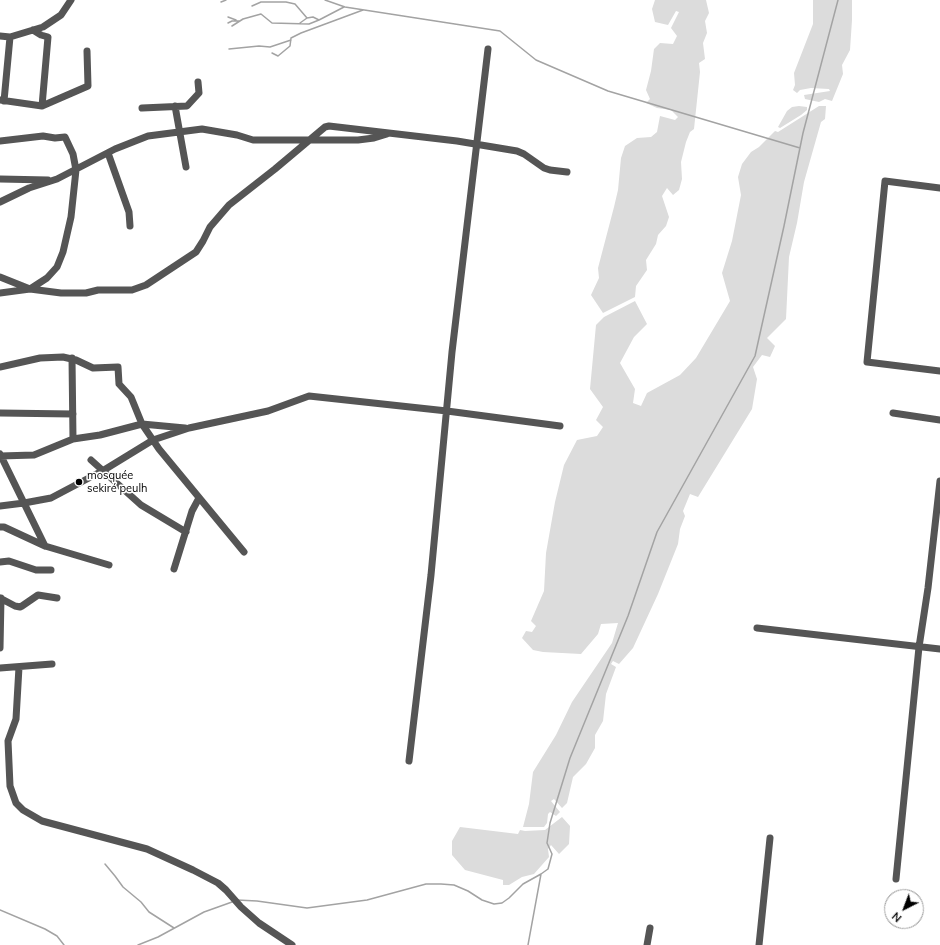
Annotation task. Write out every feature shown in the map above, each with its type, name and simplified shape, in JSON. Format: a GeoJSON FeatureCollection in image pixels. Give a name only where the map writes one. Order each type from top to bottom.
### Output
{"type":"FeatureCollection","features":[{"type":"Feature","properties":{"kind":"street"},"geometry":{"type":"LineString","coordinates":[[0,36],[10,37],[43,27],[61,15],[71,0]]}},
{"type":"Feature","properties":{"kind":"street"},"geometry":{"type":"LineString","coordinates":[[33,30],[48,37],[42,106]]}},
{"type":"Feature","properties":{"kind":"street"},"geometry":{"type":"LineString","coordinates":[[10,37],[2,100],[42,106],[88,86],[87,51]]}},
{"type":"Feature","properties":{"kind":"street"},"geometry":{"type":"LineString","coordinates":[[409,761],[431,575],[452,352],[488,49]]}},
{"type":"Feature","properties":{"kind":"street"},"geometry":{"type":"LineString","coordinates":[[142,108],[187,106],[199,93],[198,82]]}},
{"type":"Feature","properties":{"kind":"street"},"geometry":{"type":"LineString","coordinates":[[175,106],[186,167]]}},
{"type":"Feature","properties":{"kind":"street"},"geometry":{"type":"LineString","coordinates":[[0,277],[30,289],[60,293],[86,293],[98,290],[132,290],[146,285],[196,252],[210,227],[229,205],[325,127],[329,126],[516,150],[544,168],[567,172]]}},
{"type":"Feature","properties":{"kind":"street"},"geometry":{"type":"LineString","coordinates":[[0,202],[29,188],[54,180],[108,153],[148,136],[202,129],[237,135],[253,140],[358,140],[388,134]]}},
{"type":"Feature","properties":{"kind":"street"},"geometry":{"type":"LineString","coordinates":[[0,141],[43,136],[65,138],[73,154],[76,170],[71,217],[57,267],[47,278],[30,289],[0,293]]}},
{"type":"Feature","properties":{"kind":"street"},"geometry":{"type":"LineString","coordinates":[[108,153],[129,212],[130,226]]}},
{"type":"Feature","properties":{"kind":"street"},"geometry":{"type":"LineString","coordinates":[[0,179],[54,180]]}},
{"type":"Feature","properties":{"kind":"street"},"geometry":{"type":"LineString","coordinates":[[940,188],[885,181],[868,362],[940,371]]}},
{"type":"Feature","properties":{"kind":"street"},"geometry":{"type":"LineString","coordinates":[[0,367],[40,358],[63,357],[72,358],[93,368],[118,367],[119,384],[131,397],[142,424],[159,448],[244,552]]}},
{"type":"Feature","properties":{"kind":"street"},"geometry":{"type":"LineString","coordinates":[[72,358],[73,439]]}},
{"type":"Feature","properties":{"kind":"street"},"geometry":{"type":"LineString","coordinates":[[0,506],[51,498],[104,470],[153,440],[189,428],[268,411],[310,396],[447,411],[560,426]]}},
{"type":"Feature","properties":{"kind":"street"},"geometry":{"type":"LineString","coordinates":[[0,413],[73,414]]}},
{"type":"Feature","properties":{"kind":"street"},"geometry":{"type":"LineString","coordinates":[[892,413],[940,420]]}},
{"type":"Feature","properties":{"kind":"street"},"geometry":{"type":"LineString","coordinates":[[45,546],[0,456],[34,455],[73,439],[100,435],[142,424],[189,428]]}},
{"type":"Feature","properties":{"kind":"street"},"geometry":{"type":"LineString","coordinates":[[91,460],[104,470],[141,505],[186,532]]}},
{"type":"Feature","properties":{"kind":"street"},"geometry":{"type":"LineString","coordinates":[[896,879],[919,647],[928,588],[940,481]]}},
{"type":"Feature","properties":{"kind":"street"},"geometry":{"type":"LineString","coordinates":[[174,569],[192,511],[199,498]]}},
{"type":"Feature","properties":{"kind":"street"},"geometry":{"type":"LineString","coordinates":[[0,527],[4,527],[45,546],[109,565]]}},
{"type":"Feature","properties":{"kind":"street"},"geometry":{"type":"LineString","coordinates":[[0,562],[9,561],[36,570],[51,570]]}},
{"type":"Feature","properties":{"kind":"street"},"geometry":{"type":"LineString","coordinates":[[0,648],[1,598],[15,606],[20,607],[38,595],[57,598]]}},
{"type":"Feature","properties":{"kind":"street"},"geometry":{"type":"LineString","coordinates":[[758,628],[940,649]]}},
{"type":"Feature","properties":{"kind":"street"},"geometry":{"type":"LineString","coordinates":[[0,668],[52,664]]}},
{"type":"Feature","properties":{"kind":"street"},"geometry":{"type":"LineString","coordinates":[[19,667],[16,719],[8,741],[10,786],[16,803],[23,810],[42,821],[147,849],[193,870],[218,883],[241,907],[259,922],[292,945]]}},
{"type":"Feature","properties":{"kind":"street"},"geometry":{"type":"LineString","coordinates":[[759,945],[770,838]]}},
{"type":"Feature","properties":{"kind":"street"},"geometry":{"type":"LineString","coordinates":[[648,945],[650,928]]}},
{"type":"Feature","properties":{"kind":"shaded area"},"geometry":{"type":"Polygon","coordinates":[[[655,0],[706,0],[709,13],[705,21],[707,33],[703,43],[705,59],[699,63],[700,72],[694,129],[690,132],[686,142],[681,162],[682,179],[679,190],[673,195],[667,188],[662,196],[669,217],[666,226],[658,235],[656,244],[646,260],[647,270],[636,286],[635,297],[603,313],[591,295],[599,278],[598,268],[618,190],[621,158],[625,146],[637,138],[651,137],[657,132],[660,116],[675,120],[678,117],[671,110],[657,108],[646,103],[650,99],[646,90],[651,71],[654,49],[660,43],[673,44],[677,36],[671,28],[679,12],[676,11],[668,25],[655,22],[652,9],[655,0]]]}},
{"type":"Feature","properties":{"kind":"shaded area"},"geometry":{"type":"Polygon","coordinates":[[[813,0],[852,0],[850,50],[842,65],[843,74],[832,101],[825,99],[819,102],[805,99],[804,95],[830,91],[829,89],[811,88],[800,90],[797,93],[793,90],[795,85],[794,73],[813,24],[813,0]]]}},
{"type":"Feature","properties":{"kind":"shaded area"},"geometry":{"type":"Polygon","coordinates":[[[819,106],[826,106],[825,119],[821,122],[804,182],[789,257],[786,319],[767,338],[775,346],[770,357],[762,355],[753,367],[757,379],[752,409],[698,497],[690,494],[683,511],[685,516],[680,529],[678,544],[658,594],[633,648],[619,664],[613,661],[611,664],[616,667],[606,694],[603,721],[595,735],[595,748],[586,764],[573,777],[567,803],[562,808],[554,799],[551,801],[560,812],[556,816],[550,812],[548,814],[547,823],[544,827],[523,827],[529,804],[533,772],[556,735],[572,702],[612,643],[618,623],[601,624],[598,634],[581,654],[533,650],[522,638],[526,631],[532,632],[536,626],[531,621],[544,591],[546,553],[555,502],[564,465],[577,440],[597,436],[603,427],[596,420],[603,407],[590,389],[596,325],[604,317],[635,301],[647,324],[634,337],[620,363],[635,389],[633,403],[641,406],[647,393],[680,375],[696,358],[730,301],[722,273],[732,241],[741,195],[738,177],[742,164],[751,152],[759,147],[775,131],[778,132],[819,106]]]}},
{"type":"Feature","properties":{"kind":"shaded area"},"geometry":{"type":"Polygon","coordinates":[[[792,107],[807,107],[807,110],[780,128],[778,127],[787,111],[792,107]]]}},
{"type":"Feature","properties":{"kind":"shaded area"},"geometry":{"type":"Polygon","coordinates":[[[562,817],[570,826],[569,844],[559,854],[551,845],[548,849],[549,857],[534,874],[522,877],[509,885],[503,885],[503,880],[465,870],[452,855],[452,841],[460,827],[518,834],[520,830],[545,830],[562,817]]]}},
{"type":"Feature","properties":{"kind":"waterway"},"geometry":{"type":"LineString","coordinates":[[221,2],[226,0]]}},
{"type":"Feature","properties":{"kind":"waterway"},"geometry":{"type":"LineString","coordinates":[[325,0],[345,7],[500,31],[536,60],[608,91],[800,148]]}},
{"type":"Feature","properties":{"kind":"waterway"},"geometry":{"type":"LineString","coordinates":[[528,945],[541,874],[548,869],[552,854],[547,843],[550,823],[570,758],[628,616],[657,532],[755,356],[803,133],[838,0]]}},
{"type":"Feature","properties":{"kind":"waterway"},"geometry":{"type":"LineString","coordinates":[[252,6],[261,2],[286,2],[295,4],[307,18]]}},
{"type":"Feature","properties":{"kind":"waterway"},"geometry":{"type":"LineString","coordinates":[[232,26],[243,19],[261,14],[272,23],[309,24],[344,7]]}},
{"type":"Feature","properties":{"kind":"waterway"},"geometry":{"type":"LineString","coordinates":[[272,53],[278,56],[290,46],[291,38],[301,33],[363,10]]}},
{"type":"Feature","properties":{"kind":"waterway"},"geometry":{"type":"LineString","coordinates":[[228,17],[236,20]]}},
{"type":"Feature","properties":{"kind":"waterway"},"geometry":{"type":"LineString","coordinates":[[300,23],[307,18],[313,17],[319,20]]}},
{"type":"Feature","properties":{"kind":"waterway"},"geometry":{"type":"LineString","coordinates":[[228,23],[232,21],[239,21]]}},
{"type":"Feature","properties":{"kind":"waterway"},"geometry":{"type":"LineString","coordinates":[[229,49],[259,46],[270,47],[291,40]]}},
{"type":"Feature","properties":{"kind":"waterway"},"geometry":{"type":"LineString","coordinates":[[105,864],[123,887],[141,902],[149,912],[174,928]]}},
{"type":"Feature","properties":{"kind":"waterway"},"geometry":{"type":"LineString","coordinates":[[237,900],[257,901],[307,908],[367,900],[426,884],[441,884],[454,885],[468,891],[482,900],[494,904],[502,903],[523,884],[541,874]]}},
{"type":"Feature","properties":{"kind":"waterway"},"geometry":{"type":"LineString","coordinates":[[138,945],[158,937],[204,912],[232,902]]}},
{"type":"Feature","properties":{"kind":"waterway"},"geometry":{"type":"LineString","coordinates":[[0,910],[45,929],[57,936],[64,945]]}},
{"type":"Feature","properties":{"kind":"place","name":"mosquée sekiré peulh"},"geometry":{"type":"Point","coordinates":[79,482]}}]}
